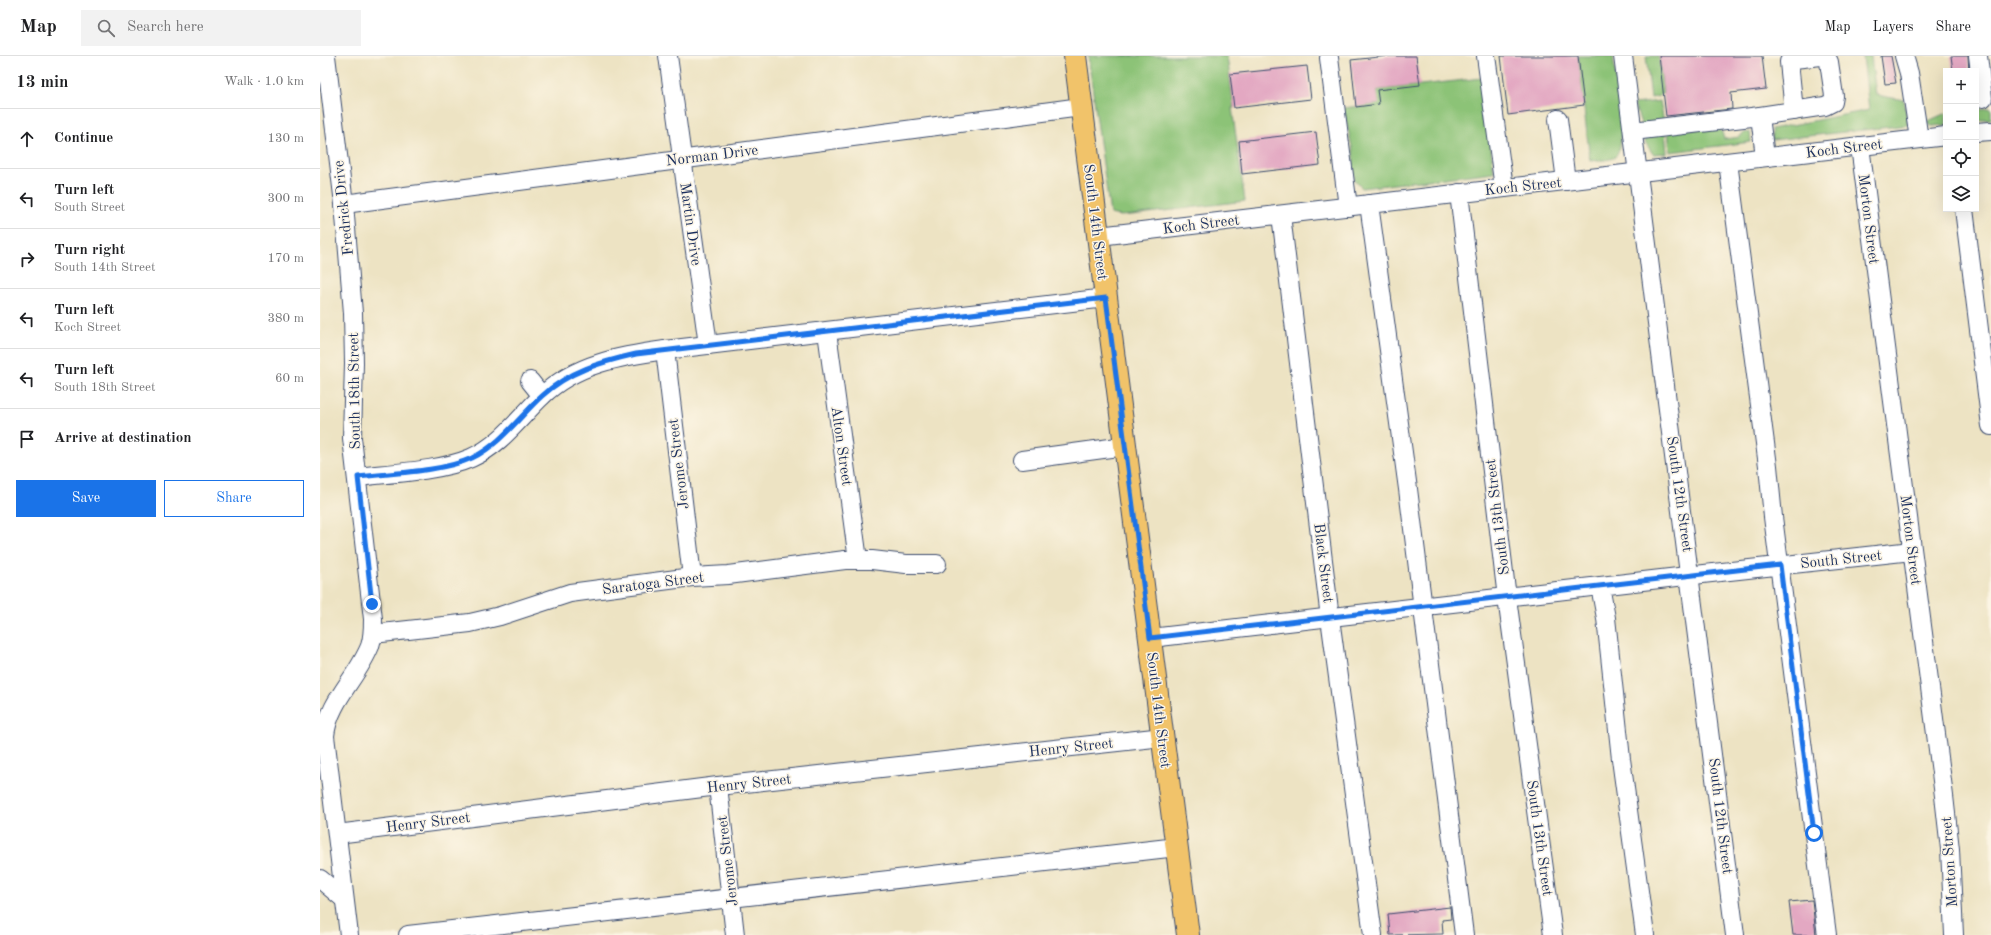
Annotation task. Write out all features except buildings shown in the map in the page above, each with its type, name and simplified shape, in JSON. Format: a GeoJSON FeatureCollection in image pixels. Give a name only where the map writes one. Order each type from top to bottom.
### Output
{"type":"FeatureCollection","features":[{"type":"Feature","properties":{"kind":"main road","name":"South 14th Street"},"geometry":{"type":"LineString","coordinates":[[1075,56],[1188,935]]}},
{"type":"Feature","properties":{"kind":"street","name":"Fredrick Drive"},"geometry":{"type":"LineString","coordinates":[[326,56],[344,204],[353,313]]}},
{"type":"Feature","properties":{"kind":"street","name":"Martin Drive"},"geometry":{"type":"LineString","coordinates":[[668,56],[708,345]]}},
{"type":"Feature","properties":{"kind":"street"},"geometry":{"type":"LineString","coordinates":[[1486,56],[1504,188]]}},
{"type":"Feature","properties":{"kind":"street","name":"South 12th Street"},"geometry":{"type":"LineString","coordinates":[[1624,56],[1691,575],[1735,935]]}},
{"type":"Feature","properties":{"kind":"street"},"geometry":{"type":"LineString","coordinates":[[1633,131],[1760,116],[1794,111],[1825,106],[1833,102],[1834,96],[1829,62],[1827,58],[1821,56],[1794,59],[1789,62],[1794,111]]}},
{"type":"Feature","properties":{"kind":"street"},"geometry":{"type":"LineString","coordinates":[[1904,56],[1909,73],[1919,139]]}},
{"type":"Feature","properties":{"kind":"street"},"geometry":{"type":"LineString","coordinates":[[1978,56],[1983,98]]}},
{"type":"Feature","properties":{"kind":"street"},"geometry":{"type":"LineString","coordinates":[[1329,58],[1348,207]]}},
{"type":"Feature","properties":{"kind":"street","name":"Norman Drive"},"geometry":{"type":"LineString","coordinates":[[344,204],[682,158],[1081,107]]}},
{"type":"Feature","properties":{"kind":"street"},"geometry":{"type":"LineString","coordinates":[[1760,116],[1765,158]]}},
{"type":"Feature","properties":{"kind":"street"},"geometry":{"type":"LineString","coordinates":[[1558,118],[1566,181]]}},
{"type":"Feature","properties":{"kind":"street"},"geometry":{"type":"LineString","coordinates":[[1979,132],[1991,131]]}},
{"type":"Feature","properties":{"kind":"street","name":"Koch Street"},"geometry":{"type":"LineString","coordinates":[[1099,236],[1943,136]]}},
{"type":"Feature","properties":{"kind":"street","name":"Morton Street"},"geometry":{"type":"LineString","coordinates":[[1860,146],[1949,841],[1954,935]]}},
{"type":"Feature","properties":{"kind":"street"},"geometry":{"type":"LineString","coordinates":[[1728,162],[1827,935]]}},
{"type":"Feature","properties":{"kind":"street","name":"South 13th Street"},"geometry":{"type":"LineString","coordinates":[[1459,193],[1507,598],[1553,935]]}},
{"type":"Feature","properties":{"kind":"street"},"geometry":{"type":"LineString","coordinates":[[1369,204],[1423,608],[1464,935]]}},
{"type":"Feature","properties":{"kind":"street"},"geometry":{"type":"LineString","coordinates":[[1964,212],[1991,426]]}},
{"type":"Feature","properties":{"kind":"street","name":"Black Street"},"geometry":{"type":"LineString","coordinates":[[1280,215],[1330,618],[1373,935]]}},
{"type":"Feature","properties":{"kind":"street"},"geometry":{"type":"LineString","coordinates":[[358,477],[454,464],[471,458],[494,444],[542,396],[563,380],[584,368],[605,361],[665,350],[1106,298]]}},
{"type":"Feature","properties":{"kind":"street","name":"South 18th Street"},"geometry":{"type":"LineString","coordinates":[[349,935],[326,749],[326,724],[367,652],[373,634],[372,604],[352,420],[354,362],[353,313]]}},
{"type":"Feature","properties":{"kind":"street","name":"Alton Street"},"geometry":{"type":"LineString","coordinates":[[827,332],[858,560]]}},
{"type":"Feature","properties":{"kind":"street","name":"Jerome Street"},"geometry":{"type":"LineString","coordinates":[[665,350],[692,577]]}},
{"type":"Feature","properties":{"kind":"street"},"geometry":{"type":"LineString","coordinates":[[530,382],[542,396]]}},
{"type":"Feature","properties":{"kind":"street"},"geometry":{"type":"LineString","coordinates":[[1022,460],[1125,446]]}},
{"type":"Feature","properties":{"kind":"street","name":"South Street"},"geometry":{"type":"LineString","coordinates":[[1150,638],[1423,608],[1691,575],[1912,551]]}},
{"type":"Feature","properties":{"kind":"street","name":"Saratoga Street"},"geometry":{"type":"LineString","coordinates":[[373,634],[470,623],[500,616],[570,593],[692,577],[858,560],[937,564]]}},
{"type":"Feature","properties":{"kind":"street"},"geometry":{"type":"LineString","coordinates":[[1600,586],[1606,618],[1621,759],[1644,935]]}},
{"type":"Feature","properties":{"kind":"street","name":"Henry Street"},"geometry":{"type":"LineString","coordinates":[[336,834],[718,786],[1163,738]]}},
{"type":"Feature","properties":{"kind":"street","name":"Jerome Street"},"geometry":{"type":"LineString","coordinates":[[718,786],[735,935]]}},
{"type":"Feature","properties":{"kind":"street"},"geometry":{"type":"LineString","coordinates":[[408,935],[1177,847]]}},
{"type":"Feature","properties":{"kind":"street"},"geometry":{"type":"LineString","coordinates":[[320,879],[344,899]]}},
{"type":"Feature","properties":{"kind":"green space"},"geometry":{"type":"Polygon","coordinates":[[[1088,56],[1227,56],[1234,108],[1232,108],[1245,201],[1132,215],[1120,216],[1110,214],[1088,56]]]}},
{"type":"Feature","properties":{"kind":"green space"},"geometry":{"type":"Polygon","coordinates":[[[1578,56],[1613,56],[1620,109],[1621,139],[1619,150],[1615,157],[1606,160],[1590,161],[1578,56]]]}},
{"type":"Feature","properties":{"kind":"green space"},"geometry":{"type":"Polygon","coordinates":[[[1646,56],[1659,56],[1663,93],[1660,96],[1651,98],[1646,56]]]}},
{"type":"Feature","properties":{"kind":"green space"},"geometry":{"type":"Polygon","coordinates":[[[1863,56],[1871,56],[1876,95],[1904,100],[1908,125],[1772,140],[1771,129],[1869,110],[1863,56]]]}},
{"type":"Feature","properties":{"kind":"green space"},"geometry":{"type":"Polygon","coordinates":[[[1482,78],[1494,172],[1362,188],[1354,180],[1353,151],[1343,108],[1378,104],[1377,90],[1482,78]]]}},
{"type":"Feature","properties":{"kind":"green space"},"geometry":{"type":"Polygon","coordinates":[[[1660,101],[1664,123],[1642,126],[1634,104],[1660,101]]]}},
{"type":"Feature","properties":{"kind":"green space"},"geometry":{"type":"Polygon","coordinates":[[[1991,108],[1991,119],[1979,121],[1979,109],[1991,108]]]}},
{"type":"Feature","properties":{"kind":"green space"},"geometry":{"type":"Polygon","coordinates":[[[1943,114],[1943,125],[1932,126],[1926,122],[1943,114]]]}},
{"type":"Feature","properties":{"kind":"green space"},"geometry":{"type":"Polygon","coordinates":[[[1717,128],[1722,132],[1724,139],[1740,137],[1743,133],[1750,132],[1751,142],[1670,152],[1668,130],[1717,128]]]}},
{"type":"Feature","properties":{"kind":"green space"},"geometry":{"type":"Polygon","coordinates":[[[1665,131],[1667,153],[1653,154],[1645,142],[1646,137],[1665,131]]]}},
{"type":"Feature","properties":{"kind":"route"},"geometry":{"type":"LineString","coordinates":[[372,604],[358,477],[454,464],[471,458],[494,444],[516,424],[542,396],[563,380],[584,368],[605,361],[636,354],[1106,298],[1150,638],[1507,598],[1780,565],[1814,833]]}}]}
